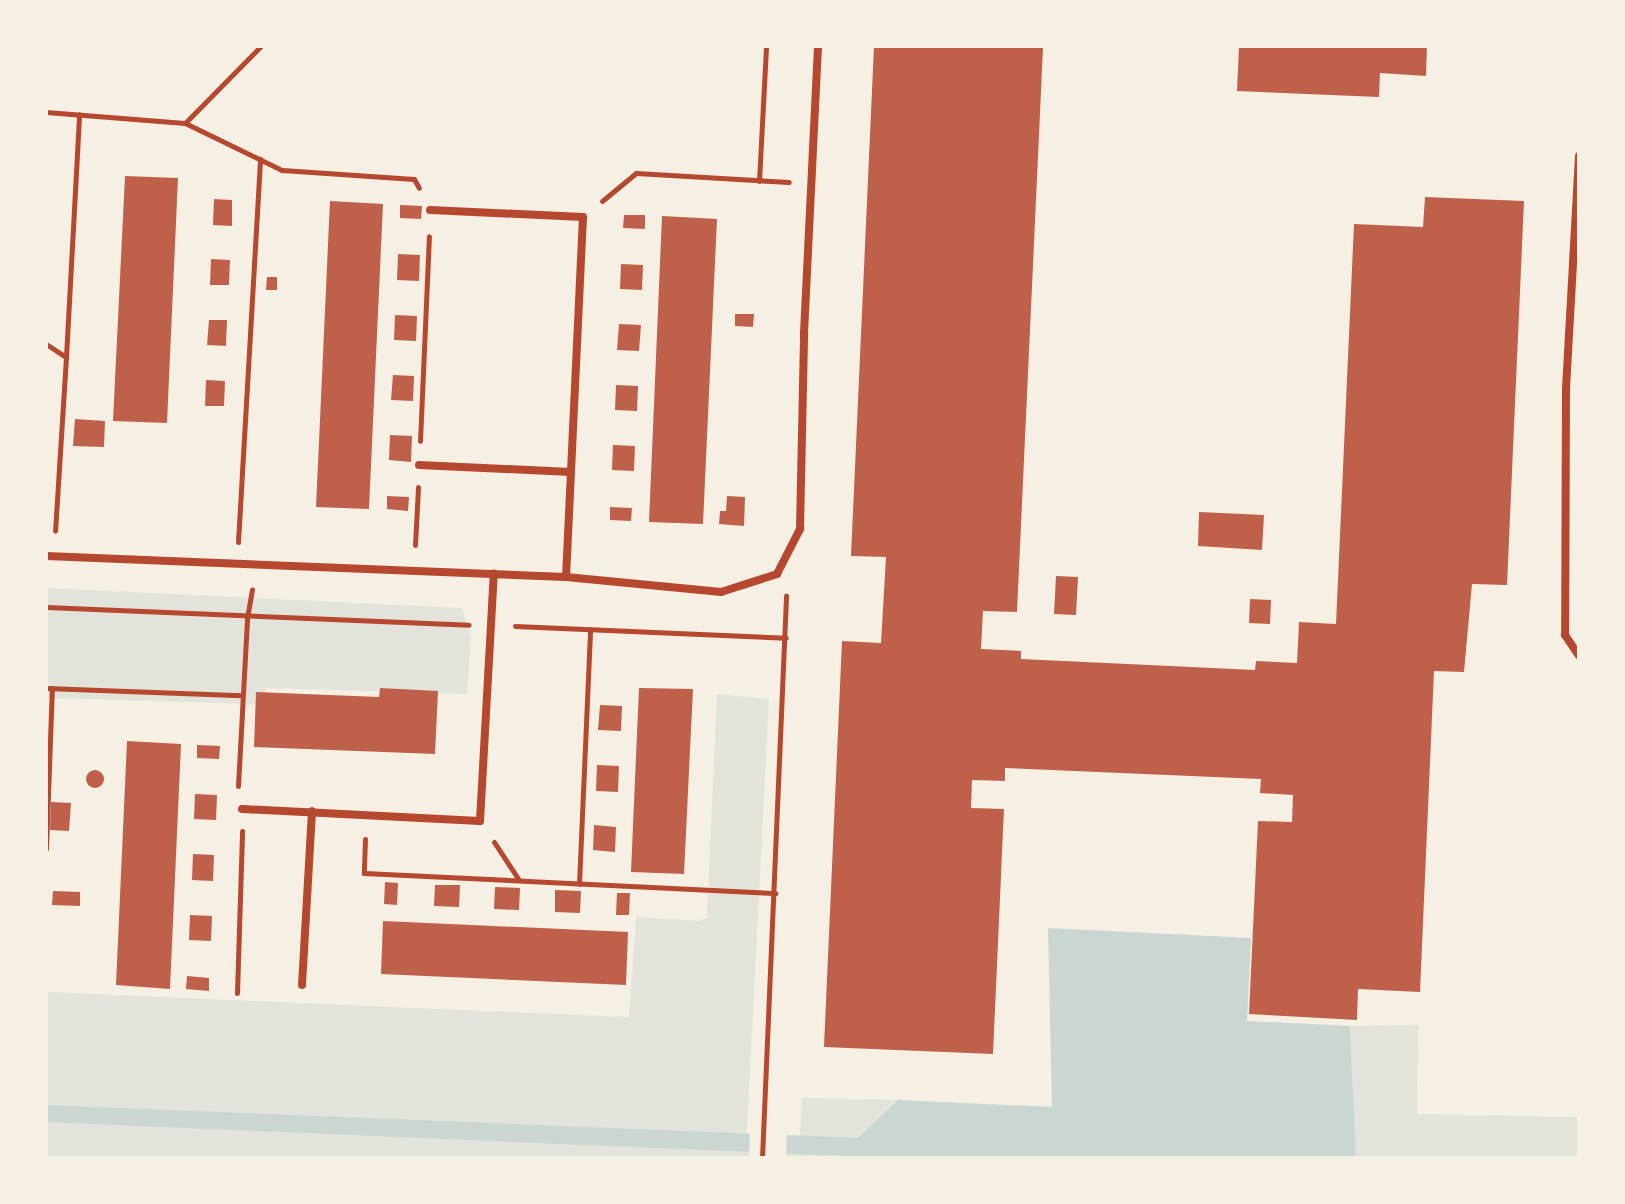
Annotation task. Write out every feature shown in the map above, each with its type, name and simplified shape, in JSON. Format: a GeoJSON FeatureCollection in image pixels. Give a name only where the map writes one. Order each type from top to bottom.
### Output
{"type":"FeatureCollection","features":[{"type":"Feature","properties":{"kind":"street"},"geometry":{"type":"LineString","coordinates":[[50,556],[494,573],[721,592],[777,574],[800,529],[818,46]]}},
{"type":"Feature","properties":{"kind":"street"},"geometry":{"type":"LineString","coordinates":[[1579,156],[1566,389],[1565,619],[1565,635],[1579,656]]}},
{"type":"Feature","properties":{"kind":"street"},"geometry":{"type":"LineString","coordinates":[[430,210],[583,217],[566,577]]}},
{"type":"Feature","properties":{"kind":"street"},"geometry":{"type":"LineString","coordinates":[[419,465],[571,472]]}},
{"type":"Feature","properties":{"kind":"street"},"geometry":{"type":"LineString","coordinates":[[242,809],[480,821],[494,573]]}},
{"type":"Feature","properties":{"kind":"street"},"geometry":{"type":"LineString","coordinates":[[302,985],[312,811]]}},
{"type":"Feature","properties":{"kind":"path"},"geometry":{"type":"LineString","coordinates":[[185,123],[261,46]]}},
{"type":"Feature","properties":{"kind":"path"},"geometry":{"type":"LineString","coordinates":[[759,181],[766,46]]}},
{"type":"Feature","properties":{"kind":"path"},"geometry":{"type":"LineString","coordinates":[[46,112],[185,123],[282,170],[414,179],[430,210],[414,570]]}},
{"type":"Feature","properties":{"kind":"path"},"geometry":{"type":"LineString","coordinates":[[50,556],[66,357],[79,114]]}},
{"type":"Feature","properties":{"kind":"path"},"geometry":{"type":"LineString","coordinates":[[237,563],[260,159]]}},
{"type":"Feature","properties":{"kind":"path"},"geometry":{"type":"LineString","coordinates":[[583,217],[636,173],[811,183]]}},
{"type":"Feature","properties":{"kind":"path"},"geometry":{"type":"LineString","coordinates":[[46,344],[66,357]]}},
{"type":"Feature","properties":{"kind":"path"},"geometry":{"type":"LineString","coordinates":[[237,993],[242,809],[236,776],[247,618],[257,564]]}},
{"type":"Feature","properties":{"kind":"path"},"geometry":{"type":"LineString","coordinates":[[762,1158],[786,638],[786,594],[777,574]]}},
{"type":"Feature","properties":{"kind":"path"},"geometry":{"type":"LineString","coordinates":[[46,607],[247,618],[786,638]]}},
{"type":"Feature","properties":{"kind":"path"},"geometry":{"type":"LineString","coordinates":[[579,884],[590,629]]}},
{"type":"Feature","properties":{"kind":"path"},"geometry":{"type":"LineString","coordinates":[[46,849],[49,688],[241,695]]}},
{"type":"Feature","properties":{"kind":"path"},"geometry":{"type":"LineString","coordinates":[[366,814],[364,873],[776,893]]}},
{"type":"Feature","properties":{"kind":"path"},"geometry":{"type":"LineString","coordinates":[[480,821],[519,880]]}},
{"type":"Feature","properties":{"kind":"shaded area"},"geometry":{"type":"Polygon","coordinates":[[[46,588],[462,608],[471,636],[467,694],[266,688],[259,704],[46,698],[46,588]]]}},
{"type":"Feature","properties":{"kind":"shaded area"},"geometry":{"type":"Polygon","coordinates":[[[717,694],[769,699],[746,1149],[799,1152],[802,1098],[898,1100],[841,1155],[892,1158],[46,1158],[46,992],[629,1017],[636,917],[697,921],[707,918],[717,694]]]}},
{"type":"Feature","properties":{"kind":"shaded area"},"geometry":{"type":"Polygon","coordinates":[[[1048,928],[1251,938],[1247,1021],[1350,1026],[1356,1158],[892,1158],[46,1122],[46,1105],[858,1138],[898,1100],[1052,1107],[1048,928]]]}},
{"type":"Feature","properties":{"kind":"shaded area"},"geometry":{"type":"Polygon","coordinates":[[[1418,1025],[1417,1114],[1579,1117],[1579,1158],[1356,1158],[1350,1026],[1418,1025]]]}},
{"type":"Feature","properties":{"kind":"pier"},"geometry":{"type":"Polygon","coordinates":[[[750,1130],[787,1131],[786,1157],[749,1156],[750,1130]]]}},
{"type":"Feature","properties":{"kind":"building"},"geometry":{"type":"Polygon","coordinates":[[[874,46],[1043,48],[1017,612],[983,611],[981,649],[1021,651],[1021,659],[1255,670],[1256,661],[1297,663],[1299,622],[1336,624],[1354,224],[1423,227],[1425,197],[1524,201],[1507,585],[1472,584],[1464,672],[1434,671],[1420,992],[1358,989],[1357,1020],[1249,1014],[1258,821],[1292,822],[1293,795],[1260,793],[1261,779],[1005,768],[1005,781],[972,780],[971,808],[1004,809],[993,1054],[824,1047],[842,641],[881,643],[886,557],[851,556],[874,46]]]}},
{"type":"Feature","properties":{"kind":"building"},"geometry":{"type":"Polygon","coordinates":[[[1239,46],[1427,46],[1426,76],[1380,73],[1379,97],[1237,91],[1239,46]]]}},
{"type":"Feature","properties":{"kind":"building"},"geometry":{"type":"Polygon","coordinates":[[[125,176],[178,178],[167,423],[113,421],[125,176]]]}},
{"type":"Feature","properties":{"kind":"building"},"geometry":{"type":"Polygon","coordinates":[[[214,199],[232,200],[232,226],[213,225],[214,199]]]}},
{"type":"Feature","properties":{"kind":"building"},"geometry":{"type":"Polygon","coordinates":[[[330,201],[383,204],[369,509],[316,507],[330,201]]]}},
{"type":"Feature","properties":{"kind":"building"},"geometry":{"type":"Polygon","coordinates":[[[400,205],[422,206],[421,219],[400,218],[400,205]]]}},
{"type":"Feature","properties":{"kind":"building"},"geometry":{"type":"Polygon","coordinates":[[[624,215],[645,215],[645,229],[623,228],[624,215]]]}},
{"type":"Feature","properties":{"kind":"building"},"geometry":{"type":"Polygon","coordinates":[[[662,216],[717,219],[703,524],[649,522],[662,216]]]}},
{"type":"Feature","properties":{"kind":"building"},"geometry":{"type":"Polygon","coordinates":[[[398,254],[420,255],[419,281],[397,280],[398,254]]]}},
{"type":"Feature","properties":{"kind":"building"},"geometry":{"type":"Polygon","coordinates":[[[211,259],[230,260],[229,285],[210,285],[211,259]]]}},
{"type":"Feature","properties":{"kind":"building"},"geometry":{"type":"Polygon","coordinates":[[[621,264],[643,265],[642,290],[620,289],[621,264]]]}},
{"type":"Feature","properties":{"kind":"building"},"geometry":{"type":"Polygon","coordinates":[[[267,277],[277,277],[277,290],[266,290],[267,277]]]}},
{"type":"Feature","properties":{"kind":"building"},"geometry":{"type":"Polygon","coordinates":[[[735,314],[754,314],[753,327],[735,326],[735,314]]]}},
{"type":"Feature","properties":{"kind":"building"},"geometry":{"type":"Polygon","coordinates":[[[395,315],[417,316],[416,341],[394,340],[395,315]]]}},
{"type":"Feature","properties":{"kind":"building"},"geometry":{"type":"Polygon","coordinates":[[[209,320],[227,320],[226,346],[207,345],[209,320]]]}},
{"type":"Feature","properties":{"kind":"building"},"geometry":{"type":"Polygon","coordinates":[[[619,324],[641,325],[639,351],[617,350],[619,324]]]}},
{"type":"Feature","properties":{"kind":"building"},"geometry":{"type":"Polygon","coordinates":[[[393,375],[414,376],[413,401],[391,400],[393,375]]]}},
{"type":"Feature","properties":{"kind":"building"},"geometry":{"type":"Polygon","coordinates":[[[206,380],[225,381],[224,406],[205,406],[206,380]]]}},
{"type":"Feature","properties":{"kind":"building"},"geometry":{"type":"Polygon","coordinates":[[[616,385],[638,386],[637,411],[615,410],[616,385]]]}},
{"type":"Feature","properties":{"kind":"building"},"geometry":{"type":"Polygon","coordinates":[[[75,419],[105,421],[104,447],[73,446],[75,419]]]}},
{"type":"Feature","properties":{"kind":"building"},"geometry":{"type":"Polygon","coordinates":[[[390,435],[412,436],[411,462],[389,460],[390,435]]]}},
{"type":"Feature","properties":{"kind":"building"},"geometry":{"type":"Polygon","coordinates":[[[613,445],[635,446],[634,471],[612,470],[613,445]]]}},
{"type":"Feature","properties":{"kind":"building"},"geometry":{"type":"Polygon","coordinates":[[[387,496],[409,497],[408,511],[387,509],[387,496]]]}},
{"type":"Feature","properties":{"kind":"building"},"geometry":{"type":"Polygon","coordinates":[[[727,496],[745,497],[744,526],[719,524],[720,511],[726,511],[727,496]]]}},
{"type":"Feature","properties":{"kind":"building"},"geometry":{"type":"Polygon","coordinates":[[[610,507],[632,508],[631,521],[610,520],[610,507]]]}},
{"type":"Feature","properties":{"kind":"building"},"geometry":{"type":"Polygon","coordinates":[[[1199,512],[1264,515],[1262,550],[1198,546],[1199,512]]]}},
{"type":"Feature","properties":{"kind":"building"},"geometry":{"type":"Polygon","coordinates":[[[1056,576],[1078,577],[1076,615],[1054,614],[1056,576]]]}},
{"type":"Feature","properties":{"kind":"building"},"geometry":{"type":"Polygon","coordinates":[[[1250,599],[1271,600],[1270,624],[1249,623],[1250,599]]]}},
{"type":"Feature","properties":{"kind":"building"},"geometry":{"type":"Polygon","coordinates":[[[380,688],[438,691],[435,754],[254,747],[256,692],[379,697],[380,688]]]}},
{"type":"Feature","properties":{"kind":"building"},"geometry":{"type":"Polygon","coordinates":[[[639,688],[693,689],[684,874],[631,872],[639,688]]]}},
{"type":"Feature","properties":{"kind":"building"},"geometry":{"type":"Polygon","coordinates":[[[600,705],[622,706],[621,731],[598,730],[600,705]]]}},
{"type":"Feature","properties":{"kind":"building"},"geometry":{"type":"Polygon","coordinates":[[[127,741],[181,744],[170,989],[116,985],[127,741]]]}},
{"type":"Feature","properties":{"kind":"building"},"geometry":{"type":"Polygon","coordinates":[[[197,745],[220,746],[219,759],[197,758],[197,745]]]}},
{"type":"Feature","properties":{"kind":"building"},"geometry":{"type":"Polygon","coordinates":[[[597,765],[619,766],[618,792],[596,791],[597,765]]]}},
{"type":"Feature","properties":{"kind":"building"},"geometry":{"type":"Polygon","coordinates":[[[95,770],[104,779],[95,788],[86,779],[95,770]]]}},
{"type":"Feature","properties":{"kind":"building"},"geometry":{"type":"Polygon","coordinates":[[[195,794],[217,795],[216,820],[194,819],[195,794]]]}},
{"type":"Feature","properties":{"kind":"building"},"geometry":{"type":"Polygon","coordinates":[[[51,802],[71,803],[69,831],[50,830],[51,802]]]}},
{"type":"Feature","properties":{"kind":"building"},"geometry":{"type":"Polygon","coordinates":[[[594,825],[616,827],[615,852],[593,850],[594,825]]]}},
{"type":"Feature","properties":{"kind":"building"},"geometry":{"type":"Polygon","coordinates":[[[193,854],[214,855],[213,881],[192,880],[193,854]]]}},
{"type":"Feature","properties":{"kind":"building"},"geometry":{"type":"Polygon","coordinates":[[[385,882],[398,883],[397,905],[384,904],[385,882]]]}},
{"type":"Feature","properties":{"kind":"building"},"geometry":{"type":"Polygon","coordinates":[[[435,885],[460,885],[459,907],[434,906],[435,885]]]}},
{"type":"Feature","properties":{"kind":"building"},"geometry":{"type":"Polygon","coordinates":[[[495,887],[520,888],[519,910],[494,909],[495,887]]]}},
{"type":"Feature","properties":{"kind":"building"},"geometry":{"type":"Polygon","coordinates":[[[555,890],[581,891],[580,913],[555,912],[555,890]]]}},
{"type":"Feature","properties":{"kind":"building"},"geometry":{"type":"Polygon","coordinates":[[[53,891],[80,892],[80,906],[52,905],[53,891]]]}},
{"type":"Feature","properties":{"kind":"building"},"geometry":{"type":"Polygon","coordinates":[[[617,893],[630,893],[629,915],[616,915],[617,893]]]}},
{"type":"Feature","properties":{"kind":"building"},"geometry":{"type":"Polygon","coordinates":[[[190,915],[212,916],[211,941],[189,940],[190,915]]]}},
{"type":"Feature","properties":{"kind":"building"},"geometry":{"type":"Polygon","coordinates":[[[383,921],[628,932],[626,985],[381,974],[383,921]]]}},
{"type":"Feature","properties":{"kind":"building"},"geometry":{"type":"Polygon","coordinates":[[[187,976],[209,978],[209,991],[186,989],[187,976]]]}}]}
